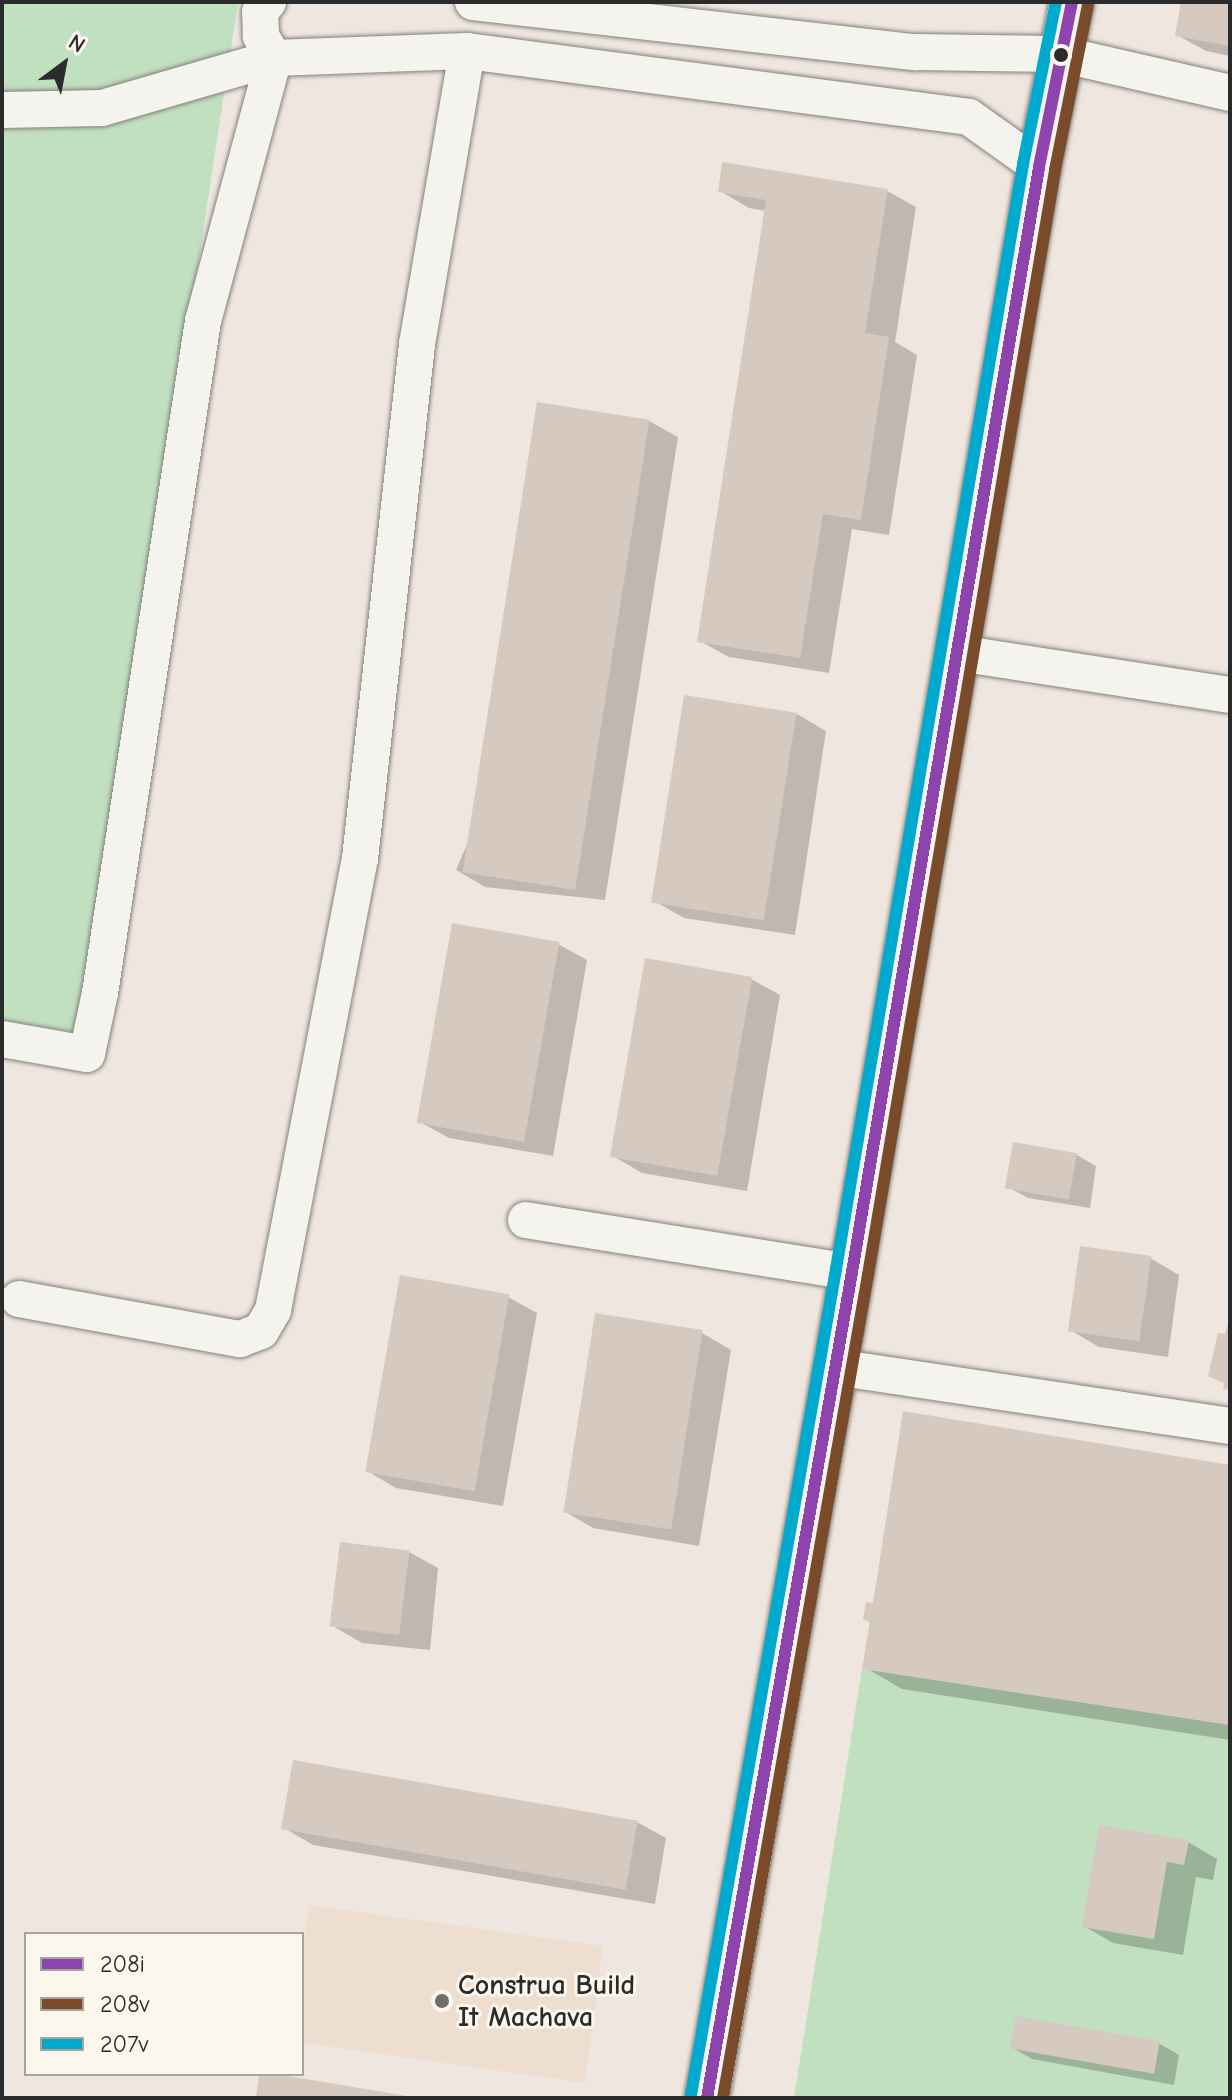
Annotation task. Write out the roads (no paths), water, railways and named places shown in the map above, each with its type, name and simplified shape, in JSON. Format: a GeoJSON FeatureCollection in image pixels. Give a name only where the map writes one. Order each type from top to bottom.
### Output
{"type":"FeatureCollection","features":[{"type":"Feature","properties":{"kind":"main road"},"geometry":{"type":"LineString","coordinates":[[707,2098],[852,1272],[1039,167],[1072,2]]}},
{"type":"Feature","properties":{"kind":"street"},"geometry":{"type":"LineString","coordinates":[[2,1039],[87,1054],[100,993],[203,321],[274,58],[261,36],[260,12],[268,2]]}},
{"type":"Feature","properties":{"kind":"street"},"geometry":{"type":"LineString","coordinates":[[473,2],[915,52],[1060,54],[1230,93]]}},
{"type":"Feature","properties":{"kind":"street"},"geometry":{"type":"LineString","coordinates":[[19,1299],[240,1339],[261,1331],[273,1310],[360,859],[417,344],[467,51]]}},
{"type":"Feature","properties":{"kind":"street"},"geometry":{"type":"LineString","coordinates":[[2,110],[102,108],[274,58],[467,51],[969,117],[1039,167]]}},
{"type":"Feature","properties":{"kind":"street"},"geometry":{"type":"LineString","coordinates":[[915,52],[932,70],[931,92],[915,109]]}},
{"type":"Feature","properties":{"kind":"street"},"geometry":{"type":"LineString","coordinates":[[958,653],[1230,695]]}},
{"type":"Feature","properties":{"kind":"street"},"geometry":{"type":"LineString","coordinates":[[526,1220],[852,1272]]}},
{"type":"Feature","properties":{"kind":"street"},"geometry":{"type":"LineString","coordinates":[[835,1367],[1230,1426]]}},
{"type":"Feature","properties":{"kind":"place","name":"Construa Build It Machava"},"geometry":{"type":"Point","coordinates":[442,2001]}}]}
